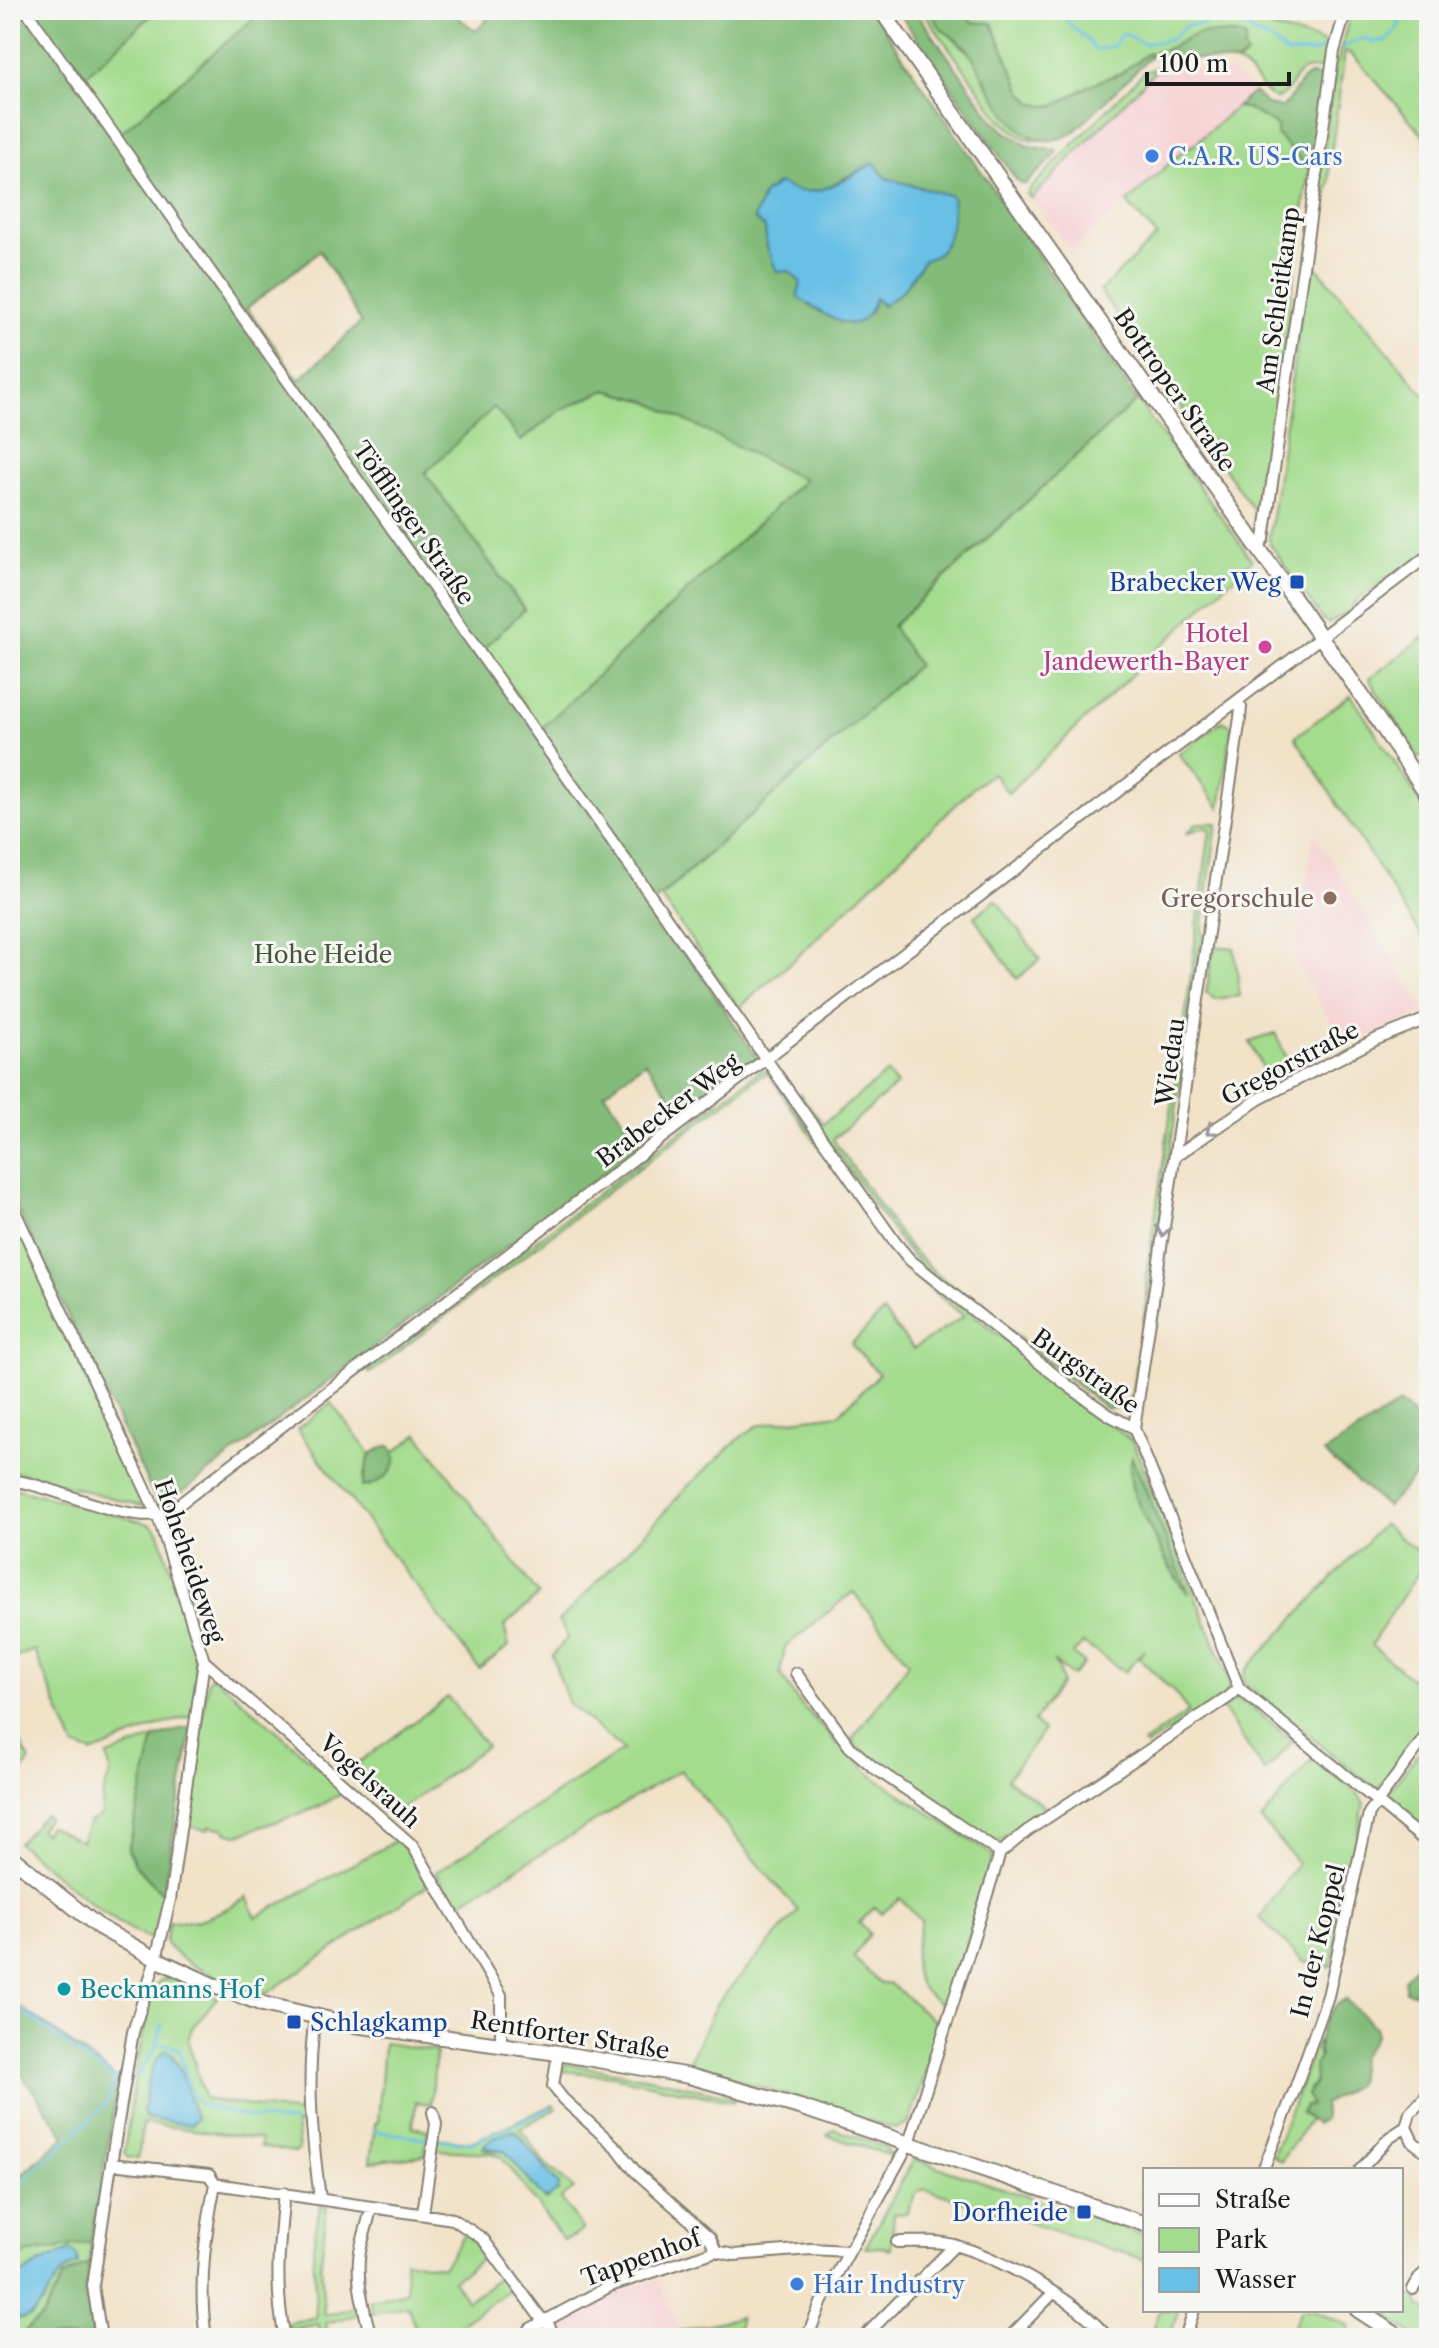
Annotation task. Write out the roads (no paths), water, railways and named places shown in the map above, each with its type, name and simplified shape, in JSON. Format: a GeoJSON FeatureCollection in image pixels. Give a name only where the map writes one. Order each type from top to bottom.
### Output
{"type":"FeatureCollection","features":[{"type":"Feature","properties":{"kind":"main road","name":"Bottroper Straße"},"geometry":{"type":"LineString","coordinates":[[881,10],[1258,547],[1429,797]]}},
{"type":"Feature","properties":{"kind":"main road","name":"Rentforter Straße"},"geometry":{"type":"LineString","coordinates":[[10,1856],[99,1927],[156,1959],[237,1995],[315,2018],[558,2053],[689,2076],[800,2107],[1143,2223]]}},
{"type":"Feature","properties":{"kind":"main road"},"geometry":{"type":"LineString","coordinates":[[1361,2312],[1401,2338]]}},
{"type":"Feature","properties":{"kind":"street","name":"Töfflinger Straße"},"geometry":{"type":"LineString","coordinates":[[26,10],[768,1059]]}},
{"type":"Feature","properties":{"kind":"street","name":"Am Schleitkamp"},"geometry":{"type":"LineString","coordinates":[[1258,547],[1264,539],[1334,51],[1346,10]]}},
{"type":"Feature","properties":{"kind":"street","name":"Brabecker Weg"},"geometry":{"type":"LineString","coordinates":[[158,1516],[194,1496],[1429,555]]}},
{"type":"Feature","properties":{"kind":"street","name":"Wiedau"},"geometry":{"type":"LineString","coordinates":[[1134,1428],[1240,718],[1241,707],[1237,701]]}},
{"type":"Feature","properties":{"kind":"street","name":"Gregorstraße"},"geometry":{"type":"LineString","coordinates":[[1177,1155],[1259,1099],[1377,1039],[1429,1018]]}},
{"type":"Feature","properties":{"kind":"street","name":"Burgstraße"},"geometry":{"type":"LineString","coordinates":[[768,1059],[910,1260],[1071,1388],[1109,1415],[1134,1428],[1239,1688],[1429,1844]]}},
{"type":"Feature","properties":{"kind":"street","name":"Hoheheideweg"},"geometry":{"type":"LineString","coordinates":[[10,1201],[158,1516],[204,1661],[178,1852],[156,1959]]}},
{"type":"Feature","properties":{"kind":"street"},"geometry":{"type":"LineString","coordinates":[[10,1480],[131,1514],[158,1516]]}},
{"type":"Feature","properties":{"kind":"street","name":"Vogelsrauh"},"geometry":{"type":"LineString","coordinates":[[204,1661],[413,1846],[501,1995],[501,2045]]}},
{"type":"Feature","properties":{"kind":"street"},"geometry":{"type":"LineString","coordinates":[[796,1673],[850,1747],[873,1767],[1000,1853]]}},
{"type":"Feature","properties":{"kind":"street"},"geometry":{"type":"LineString","coordinates":[[807,2338],[848,2251],[909,2143],[1000,1853],[1027,1831],[1239,1688]]}},
{"type":"Feature","properties":{"kind":"street","name":"In der Koppel"},"geometry":{"type":"LineString","coordinates":[[1264,2168],[1328,1996],[1369,1813],[1429,1732]]}},
{"type":"Feature","properties":{"kind":"street"},"geometry":{"type":"LineString","coordinates":[[101,2338],[93,2286],[133,2032],[156,1959]]}},
{"type":"Feature","properties":{"kind":"street"},"geometry":{"type":"LineString","coordinates":[[315,2018],[310,2122],[320,2198]]}},
{"type":"Feature","properties":{"kind":"street"},"geometry":{"type":"LineString","coordinates":[[558,2053],[553,2086],[563,2099],[618,2149],[635,2171],[710,2238],[716,2251]]}},
{"type":"Feature","properties":{"kind":"street"},"geometry":{"type":"LineString","coordinates":[[1429,2093],[1410,2113],[1406,2127],[1413,2142],[1429,2154]]}},
{"type":"Feature","properties":{"kind":"street"},"geometry":{"type":"LineString","coordinates":[[423,2213],[436,2124],[433,2112]]}},
{"type":"Feature","properties":{"kind":"street"},"geometry":{"type":"LineString","coordinates":[[1362,2168],[1389,2138],[1406,2127]]}},
{"type":"Feature","properties":{"kind":"street"},"geometry":{"type":"LineString","coordinates":[[111,2164],[209,2175],[215,2184],[203,2277],[206,2338]]}},
{"type":"Feature","properties":{"kind":"street"},"geometry":{"type":"LineString","coordinates":[[215,2184],[453,2219],[483,2239],[555,2338]]}},
{"type":"Feature","properties":{"kind":"street"},"geometry":{"type":"LineString","coordinates":[[284,2193],[277,2260],[278,2297],[285,2338]]}},
{"type":"Feature","properties":{"kind":"street"},"geometry":{"type":"LineString","coordinates":[[371,2207],[366,2236],[362,2241],[360,2268],[371,2338]]}},
{"type":"Feature","properties":{"kind":"street"},"geometry":{"type":"LineString","coordinates":[[897,2242],[936,2242],[991,2260],[1053,2293],[1087,2316],[1108,2338]]}},
{"type":"Feature","properties":{"kind":"street"},"geometry":{"type":"LineString","coordinates":[[868,2338],[865,2336],[954,2246]]}},
{"type":"Feature","properties":{"kind":"street","name":"Tappenhof"},"geometry":{"type":"LineString","coordinates":[[532,2338],[529,2330],[544,2320],[610,2286],[716,2251],[734,2255],[811,2249],[848,2251]]}},
{"type":"Feature","properties":{"kind":"street"},"geometry":{"type":"LineString","coordinates":[[1413,2289],[1429,2269]]}},
{"type":"Feature","properties":{"kind":"street"},"geometry":{"type":"LineString","coordinates":[[1009,2338],[1053,2293]]}},
{"type":"Feature","properties":{"kind":"street"},"geometry":{"type":"LineString","coordinates":[[1185,2338],[1193,2312]]}},
{"type":"Feature","properties":{"kind":"water"},"geometry":{"type":"Polygon","coordinates":[[[874,163],[886,178],[952,196],[951,224],[940,251],[924,260],[902,291],[883,306],[875,298],[869,313],[852,324],[831,318],[797,297],[801,283],[789,271],[777,272],[767,247],[765,228],[754,219],[764,194],[779,183],[804,192],[816,191],[839,183],[874,163]]]}},
{"type":"Feature","properties":{"kind":"water"},"geometry":{"type":"Polygon","coordinates":[[[167,2050],[182,2073],[197,2118],[191,2125],[147,2118],[143,2114],[152,2070],[167,2050]]]}},
{"type":"Feature","properties":{"kind":"water"},"geometry":{"type":"Polygon","coordinates":[[[510,2131],[517,2133],[559,2185],[558,2191],[545,2200],[506,2152],[483,2147],[488,2141],[510,2131]]]}},
{"type":"Feature","properties":{"kind":"water"},"geometry":{"type":"Polygon","coordinates":[[[70,2250],[77,2255],[78,2264],[60,2276],[37,2310],[21,2319],[10,2315],[10,2273],[24,2274],[70,2250]]]}},
{"type":"Feature","properties":{"kind":"waterway"},"geometry":{"type":"LineString","coordinates":[[1062,10],[1070,25],[1095,50],[1113,46],[1123,33],[1144,44],[1170,40],[1185,26],[1220,18],[1223,22],[1249,27],[1254,34],[1268,38],[1287,54],[1316,52],[1329,46]]}},
{"type":"Feature","properties":{"kind":"waterway"},"geometry":{"type":"LineString","coordinates":[[1343,47],[1363,38],[1373,42],[1386,41],[1399,23],[1398,10]]}},
{"type":"Feature","properties":{"kind":"waterway"},"geometry":{"type":"LineString","coordinates":[[10,2003],[103,2071],[117,2080],[121,2079]]}},
{"type":"Feature","properties":{"kind":"waterway"},"geometry":{"type":"LineString","coordinates":[[128,2078],[138,2076],[157,2045],[162,2025]]}},
{"type":"Feature","properties":{"kind":"waterway"},"geometry":{"type":"LineString","coordinates":[[157,2045],[170,2045],[179,2050],[192,2094],[202,2104],[242,2115],[294,2122]]}},
{"type":"Feature","properties":{"kind":"waterway"},"geometry":{"type":"LineString","coordinates":[[10,2193],[102,2108],[115,2080]]}},
{"type":"Feature","properties":{"kind":"waterway"},"geometry":{"type":"LineString","coordinates":[[440,2140],[471,2143],[551,2108]]}},
{"type":"Feature","properties":{"kind":"waterway"},"geometry":{"type":"LineString","coordinates":[[374,2131],[426,2138]]}},
{"type":"Feature","properties":{"kind":"place","name":"C.A.R. US-Cars"},"geometry":{"type":"Point","coordinates":[1152,156]}},
{"type":"Feature","properties":{"kind":"place","name":"Brabecker Weg"},"geometry":{"type":"Point","coordinates":[1297,582]}},
{"type":"Feature","properties":{"kind":"place","name":"Hotel Jandewerth-Bayer"},"geometry":{"type":"Point","coordinates":[1265,647]}},
{"type":"Feature","properties":{"kind":"place","name":"Gregorschule"},"geometry":{"type":"Point","coordinates":[1330,898]}},
{"type":"Feature","properties":{"kind":"place","name":"Beckmanns Hof"},"geometry":{"type":"Point","coordinates":[64,1989]}},
{"type":"Feature","properties":{"kind":"place","name":"Schlagkamp"},"geometry":{"type":"Point","coordinates":[294,2022]}},
{"type":"Feature","properties":{"kind":"place","name":"Dorfheide"},"geometry":{"type":"Point","coordinates":[1084,2212]}},
{"type":"Feature","properties":{"kind":"place","name":"Hair Industry"},"geometry":{"type":"Point","coordinates":[797,2284]}},
{"type":"Feature","properties":{"kind":"park label","name":"Hohe Heide"},"geometry":{"type":"Point","coordinates":[323,954]}}]}
